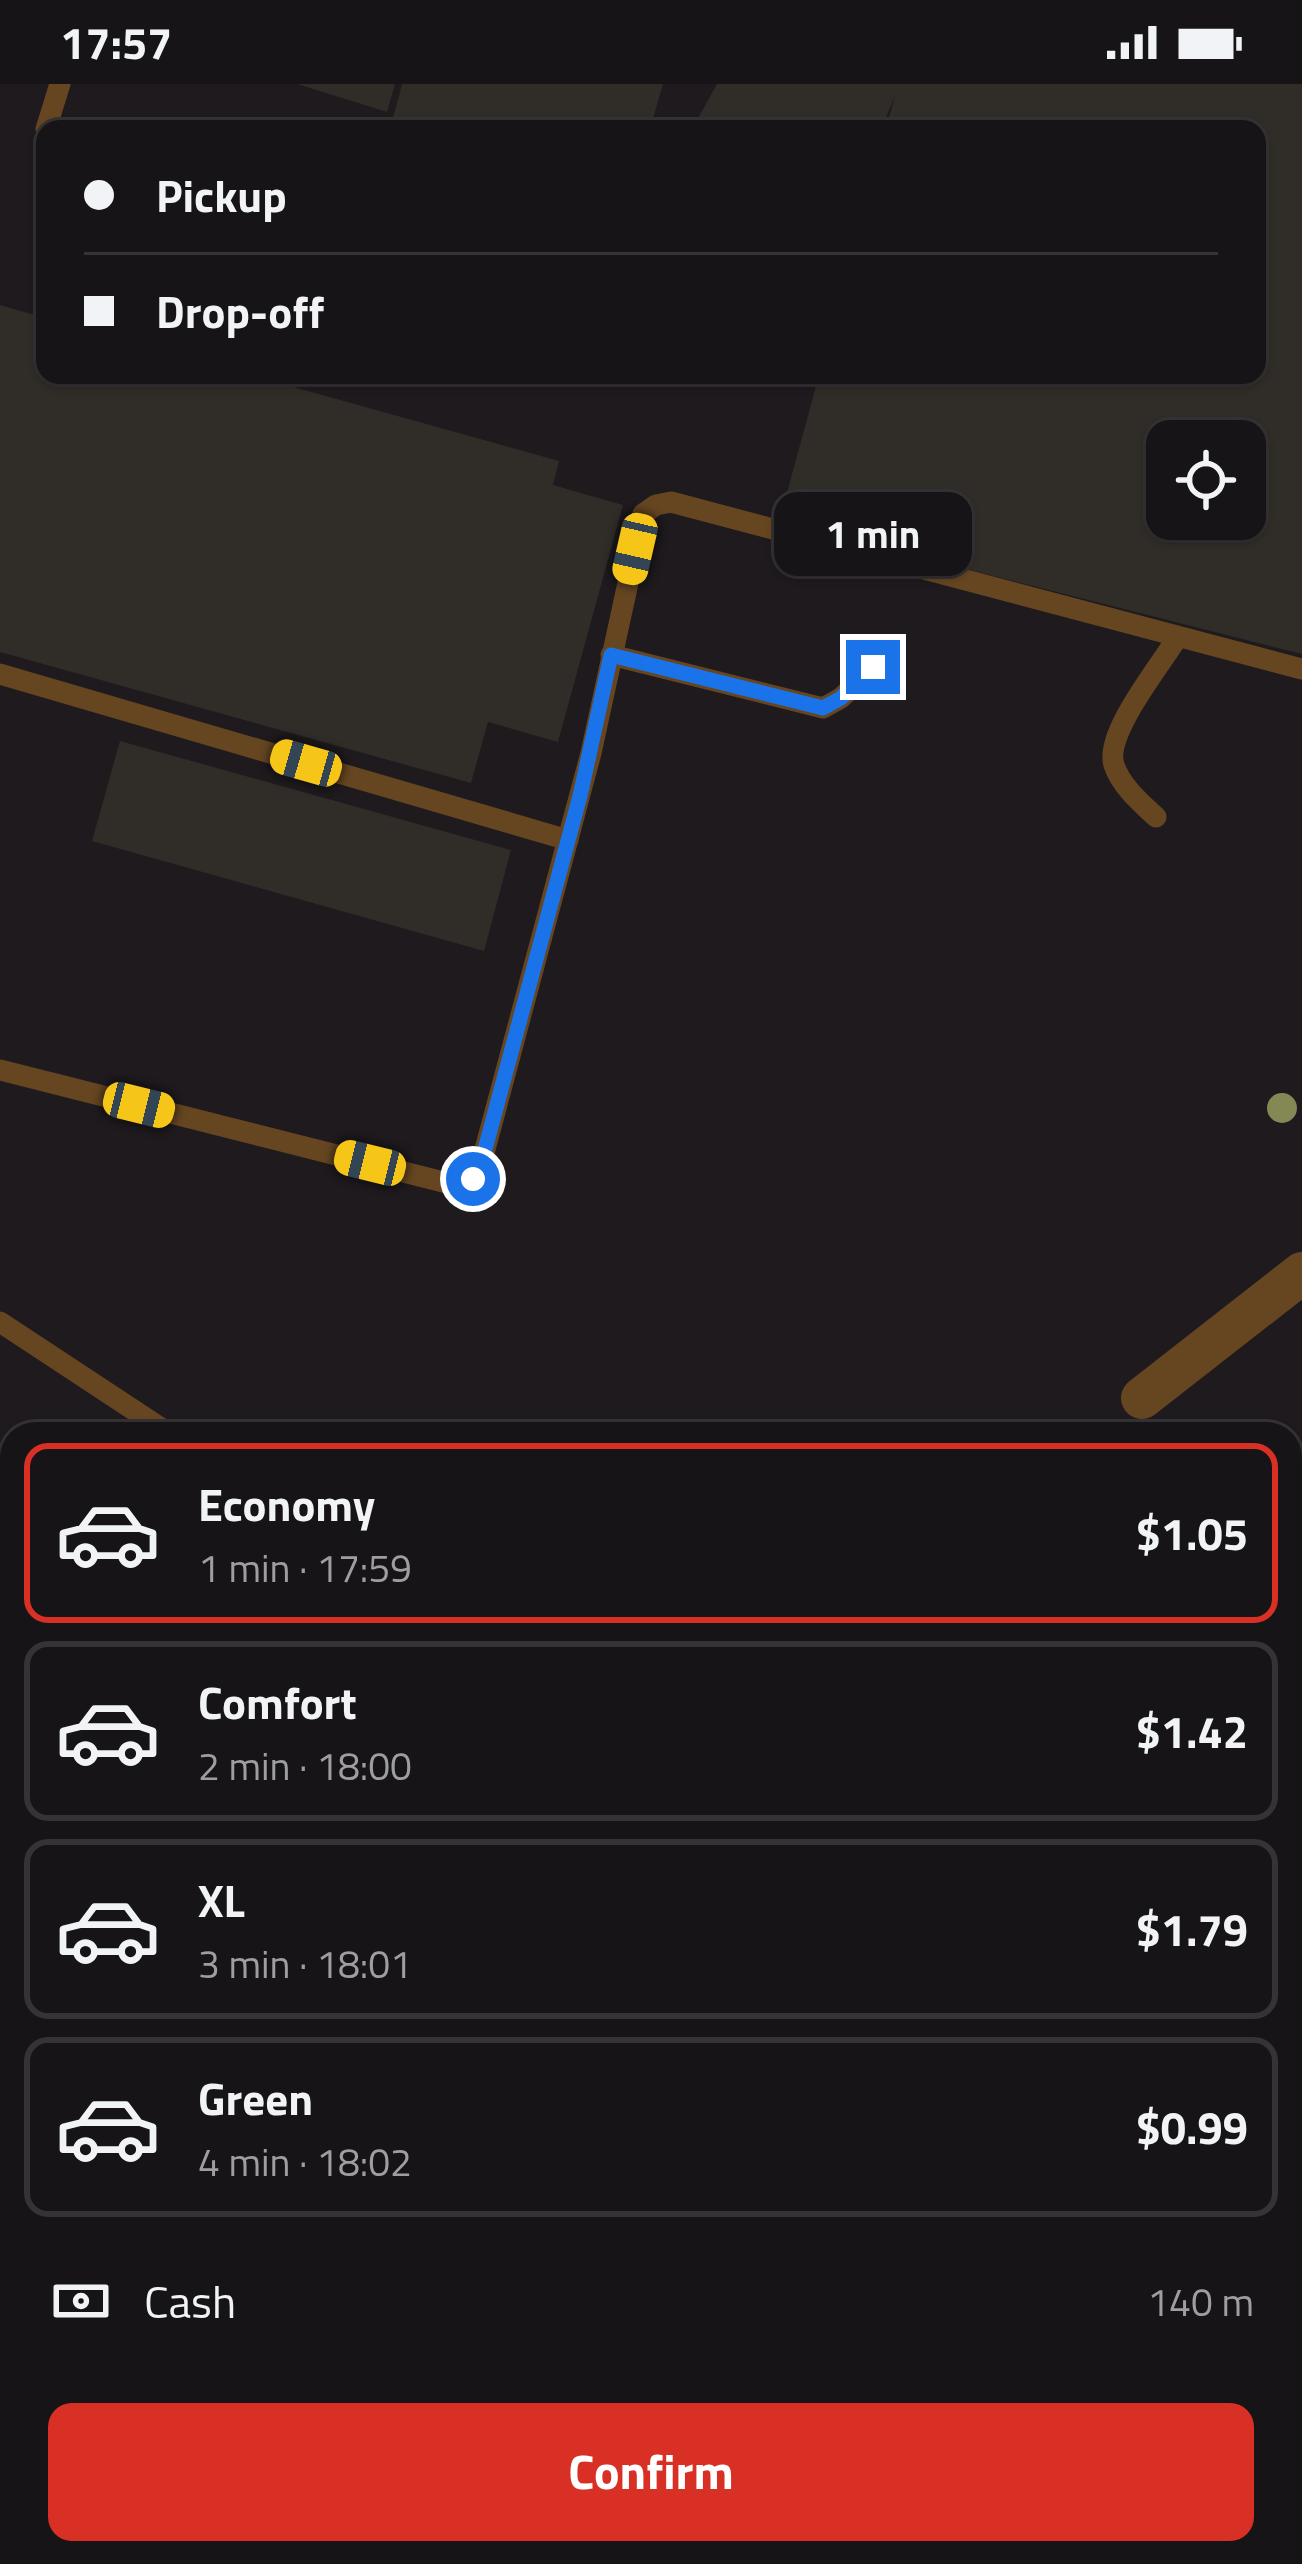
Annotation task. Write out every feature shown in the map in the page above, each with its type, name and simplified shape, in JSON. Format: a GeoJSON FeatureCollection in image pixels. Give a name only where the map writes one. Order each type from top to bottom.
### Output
{"type":"FeatureCollection","features":[{"type":"Feature","properties":{"kind":"street"},"geometry":{"type":"LineString","coordinates":[[1142,1398],[1302,1273]]}},
{"type":"Feature","properties":{"kind":"lane"},"geometry":{"type":"LineString","coordinates":[[49,120],[60,84]]}},
{"type":"Feature","properties":{"kind":"lane"},"geometry":{"type":"LineString","coordinates":[[0,1070],[463,1187],[480,1168],[568,840],[643,514],[656,505],[671,502],[1302,669]]}},
{"type":"Feature","properties":{"kind":"lane"},"geometry":{"type":"LineString","coordinates":[[1156,817],[1124,784],[1112,761],[1113,749],[1115,737],[1177,638]]}},
{"type":"Feature","properties":{"kind":"lane"},"geometry":{"type":"LineString","coordinates":[[611,655],[823,708],[841,698],[873,667]]}},
{"type":"Feature","properties":{"kind":"lane"},"geometry":{"type":"LineString","coordinates":[[0,674],[568,840]]}},
{"type":"Feature","properties":{"kind":"lane"},"geometry":{"type":"LineString","coordinates":[[0,1322],[152,1422]]}},
{"type":"Feature","properties":{"kind":"building"},"geometry":{"type":"Polygon","coordinates":[[[297,84],[395,84],[387,112],[297,84]]]}},
{"type":"Feature","properties":{"kind":"building"},"geometry":{"type":"Polygon","coordinates":[[[402,84],[663,84],[653,120],[393,118],[402,84]]]}},
{"type":"Feature","properties":{"kind":"building"},"geometry":{"type":"Polygon","coordinates":[[[717,84],[1302,84],[1302,654],[779,522],[817,384],[1266,384],[1266,120],[888,120],[895,96],[885,120],[697,120],[717,84]]]}},
{"type":"Feature","properties":{"kind":"building"},"geometry":{"type":"Polygon","coordinates":[[[0,305],[36,315],[36,384],[282,384],[559,461],[553,485],[623,505],[558,742],[488,722],[471,783],[0,652],[0,305]]]}},
{"type":"Feature","properties":{"kind":"building"},"geometry":{"type":"Polygon","coordinates":[[[120,741],[511,850],[484,951],[92,841],[120,741]]]}},
{"type":"Feature","properties":{"kind":"route"},"geometry":{"type":"LineString","coordinates":[[473,1179],[480,1168],[591,753],[611,655],[823,708],[841,698],[873,667]]}}]}
